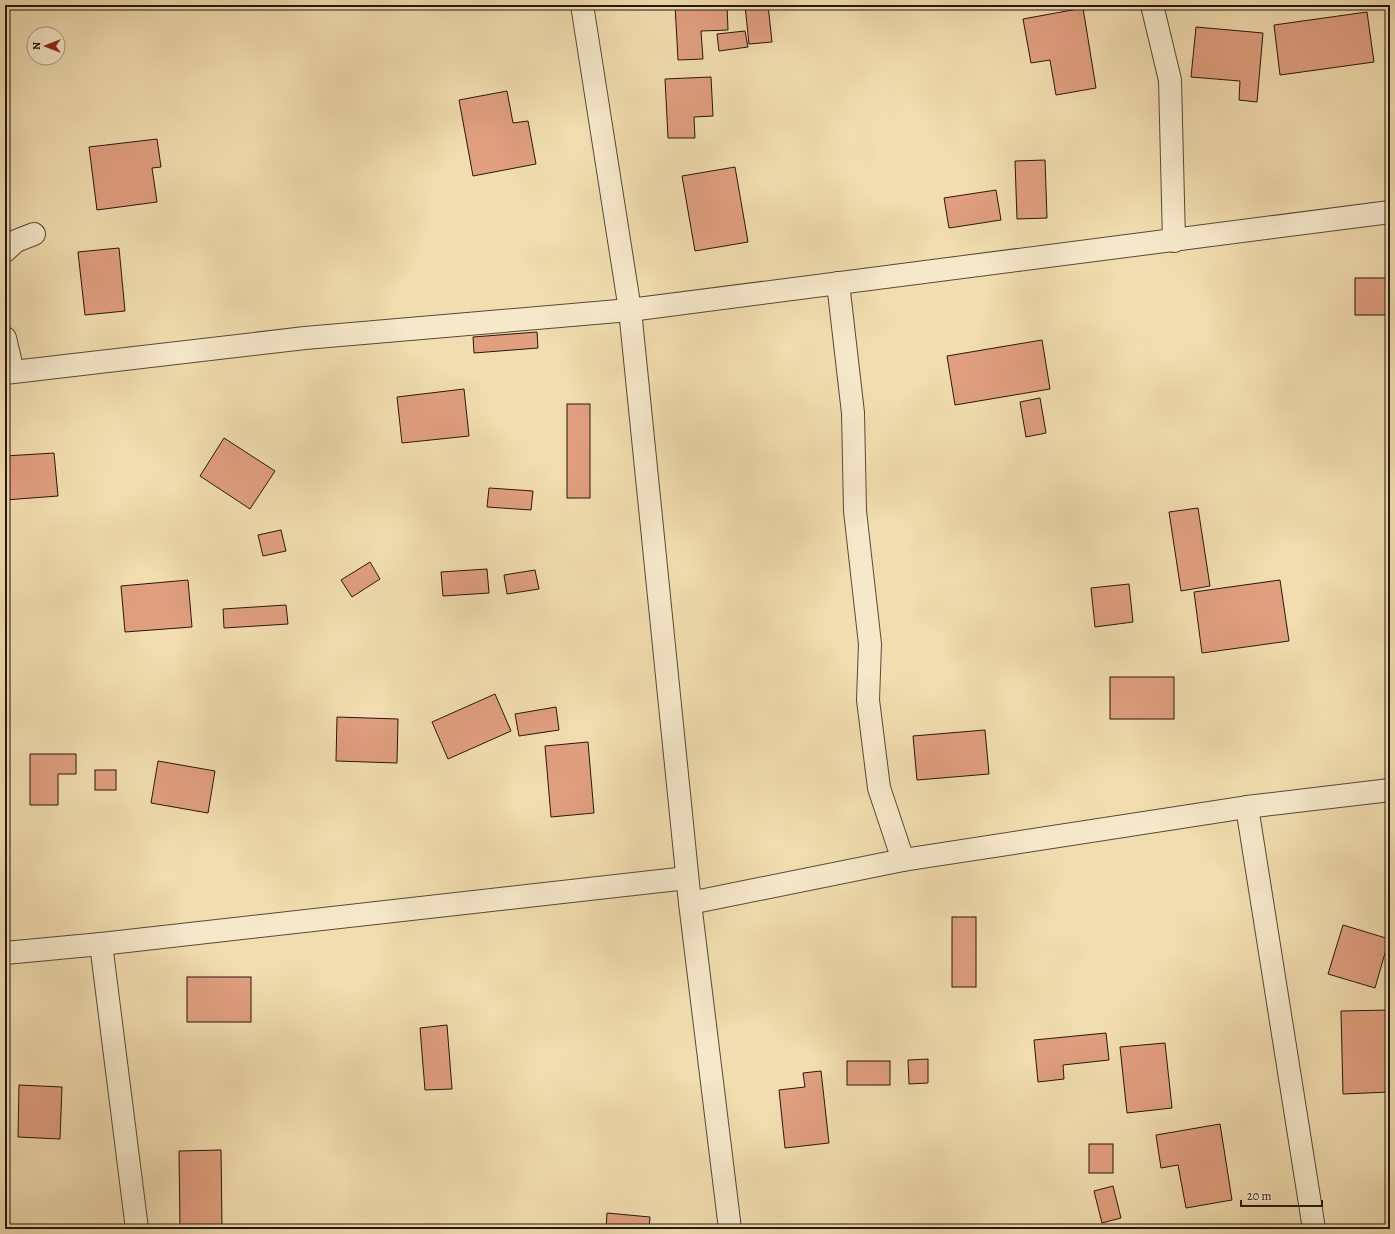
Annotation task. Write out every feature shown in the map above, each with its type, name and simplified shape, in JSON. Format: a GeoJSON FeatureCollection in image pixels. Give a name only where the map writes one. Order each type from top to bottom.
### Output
{"type":"FeatureCollection","features":[{"type":"Feature","properties":{"kind":"street"},"geometry":{"type":"LineString","coordinates":[[582,5],[630,310],[687,878],[730,1229]]}},
{"type":"Feature","properties":{"kind":"street"},"geometry":{"type":"LineString","coordinates":[[1152,5],[1170,80],[1174,241]]}},
{"type":"Feature","properties":{"kind":"street"},"geometry":{"type":"LineString","coordinates":[[5,338],[9,373],[305,338],[630,310],[1390,212]]}},
{"type":"Feature","properties":{"kind":"street"},"geometry":{"type":"LineString","coordinates":[[5,251],[16,241],[34,234]]}},
{"type":"Feature","properties":{"kind":"street"},"geometry":{"type":"LineString","coordinates":[[838,283],[853,413],[855,511],[870,644],[868,700],[879,788],[903,860]]}},
{"type":"Feature","properties":{"kind":"street"},"geometry":{"type":"LineString","coordinates":[[690,903],[903,860],[1247,807],[1390,790]]}},
{"type":"Feature","properties":{"kind":"street"},"geometry":{"type":"LineString","coordinates":[[1247,807],[1314,1229]]}},
{"type":"Feature","properties":{"kind":"street"},"geometry":{"type":"LineString","coordinates":[[5,953],[101,944],[687,878]]}},
{"type":"Feature","properties":{"kind":"street"},"geometry":{"type":"LineString","coordinates":[[101,944],[137,1229]]}},
{"type":"Feature","properties":{"kind":"building"},"geometry":{"type":"Polygon","coordinates":[[[675,5],[727,5],[728,30],[701,31],[703,59],[678,60],[675,5]]]}},
{"type":"Feature","properties":{"kind":"building"},"geometry":{"type":"Polygon","coordinates":[[[745,5],[768,5],[772,42],[749,44],[745,5]]]}},
{"type":"Feature","properties":{"kind":"building"},"geometry":{"type":"Polygon","coordinates":[[[1083,8],[1096,88],[1056,95],[1050,60],[1031,63],[1023,19],[1083,8]]]}},
{"type":"Feature","properties":{"kind":"building"},"geometry":{"type":"Polygon","coordinates":[[[1367,12],[1374,62],[1280,75],[1274,25],[1367,12]]]}},
{"type":"Feature","properties":{"kind":"building"},"geometry":{"type":"Polygon","coordinates":[[[1196,27],[1263,33],[1257,102],[1239,100],[1240,81],[1191,77],[1196,27]]]}},
{"type":"Feature","properties":{"kind":"building"},"geometry":{"type":"Polygon","coordinates":[[[745,31],[748,47],[719,51],[717,34],[745,31]]]}},
{"type":"Feature","properties":{"kind":"building"},"geometry":{"type":"Polygon","coordinates":[[[711,77],[713,116],[694,117],[695,138],[668,138],[665,79],[711,77]]]}},
{"type":"Feature","properties":{"kind":"building"},"geometry":{"type":"Polygon","coordinates":[[[507,91],[513,123],[528,121],[536,164],[473,176],[459,100],[507,91]]]}},
{"type":"Feature","properties":{"kind":"building"},"geometry":{"type":"Polygon","coordinates":[[[157,139],[161,167],[152,168],[157,202],[97,210],[89,147],[157,139]]]}},
{"type":"Feature","properties":{"kind":"building"},"geometry":{"type":"Polygon","coordinates":[[[1045,160],[1047,218],[1017,219],[1015,161],[1045,160]]]}},
{"type":"Feature","properties":{"kind":"building"},"geometry":{"type":"Polygon","coordinates":[[[735,167],[748,242],[695,251],[682,176],[735,167]]]}},
{"type":"Feature","properties":{"kind":"building"},"geometry":{"type":"Polygon","coordinates":[[[996,190],[1001,220],[949,228],[944,198],[996,190]]]}},
{"type":"Feature","properties":{"kind":"building"},"geometry":{"type":"Polygon","coordinates":[[[119,248],[125,311],[85,315],[78,252],[119,248]]]}},
{"type":"Feature","properties":{"kind":"building"},"geometry":{"type":"Polygon","coordinates":[[[1355,278],[1390,278],[1390,315],[1355,315],[1355,278]]]}},
{"type":"Feature","properties":{"kind":"building"},"geometry":{"type":"Polygon","coordinates":[[[537,332],[538,348],[474,353],[473,337],[537,332]]]}},
{"type":"Feature","properties":{"kind":"building"},"geometry":{"type":"Polygon","coordinates":[[[1042,340],[1050,389],[955,405],[947,356],[1042,340]]]}},
{"type":"Feature","properties":{"kind":"building"},"geometry":{"type":"Polygon","coordinates":[[[464,389],[469,436],[402,443],[397,397],[464,389]]]}},
{"type":"Feature","properties":{"kind":"building"},"geometry":{"type":"Polygon","coordinates":[[[1040,398],[1046,433],[1026,437],[1020,402],[1040,398]]]}},
{"type":"Feature","properties":{"kind":"building"},"geometry":{"type":"Polygon","coordinates":[[[567,404],[590,404],[590,498],[567,498],[567,404]]]}},
{"type":"Feature","properties":{"kind":"building"},"geometry":{"type":"Polygon","coordinates":[[[224,438],[275,471],[250,509],[200,476],[224,438]]]}},
{"type":"Feature","properties":{"kind":"building"},"geometry":{"type":"Polygon","coordinates":[[[54,453],[58,496],[5,500],[5,456],[54,453]]]}},
{"type":"Feature","properties":{"kind":"building"},"geometry":{"type":"Polygon","coordinates":[[[489,488],[533,491],[531,510],[487,507],[489,488]]]}},
{"type":"Feature","properties":{"kind":"building"},"geometry":{"type":"Polygon","coordinates":[[[1198,508],[1210,586],[1181,591],[1169,512],[1198,508]]]}},
{"type":"Feature","properties":{"kind":"building"},"geometry":{"type":"Polygon","coordinates":[[[281,530],[286,551],[263,556],[258,535],[281,530]]]}},
{"type":"Feature","properties":{"kind":"building"},"geometry":{"type":"Polygon","coordinates":[[[370,562],[380,579],[352,597],[341,580],[370,562]]]}},
{"type":"Feature","properties":{"kind":"building"},"geometry":{"type":"Polygon","coordinates":[[[487,569],[489,593],[443,596],[441,572],[487,569]]]}},
{"type":"Feature","properties":{"kind":"building"},"geometry":{"type":"Polygon","coordinates":[[[535,570],[539,589],[507,594],[504,575],[535,570]]]}},
{"type":"Feature","properties":{"kind":"building"},"geometry":{"type":"Polygon","coordinates":[[[188,580],[192,627],[125,632],[121,586],[188,580]]]}},
{"type":"Feature","properties":{"kind":"building"},"geometry":{"type":"Polygon","coordinates":[[[1280,580],[1289,641],[1202,653],[1194,592],[1280,580]]]}},
{"type":"Feature","properties":{"kind":"building"},"geometry":{"type":"Polygon","coordinates":[[[1129,584],[1133,622],[1095,627],[1091,588],[1129,584]]]}},
{"type":"Feature","properties":{"kind":"building"},"geometry":{"type":"Polygon","coordinates":[[[286,605],[288,624],[224,628],[223,609],[286,605]]]}},
{"type":"Feature","properties":{"kind":"building"},"geometry":{"type":"Polygon","coordinates":[[[1110,677],[1174,677],[1174,719],[1110,719],[1110,677]]]}},
{"type":"Feature","properties":{"kind":"building"},"geometry":{"type":"Polygon","coordinates":[[[495,694],[511,731],[448,759],[432,722],[495,694]]]}},
{"type":"Feature","properties":{"kind":"building"},"geometry":{"type":"Polygon","coordinates":[[[556,707],[559,730],[519,736],[515,714],[556,707]]]}},
{"type":"Feature","properties":{"kind":"building"},"geometry":{"type":"Polygon","coordinates":[[[337,717],[398,719],[397,763],[336,761],[337,717]]]}},
{"type":"Feature","properties":{"kind":"building"},"geometry":{"type":"Polygon","coordinates":[[[985,730],[989,774],[917,780],[913,736],[985,730]]]}},
{"type":"Feature","properties":{"kind":"building"},"geometry":{"type":"Polygon","coordinates":[[[588,742],[594,813],[551,817],[545,746],[588,742]]]}},
{"type":"Feature","properties":{"kind":"building"},"geometry":{"type":"Polygon","coordinates":[[[30,754],[76,754],[76,774],[58,774],[58,805],[30,805],[30,754]]]}},
{"type":"Feature","properties":{"kind":"building"},"geometry":{"type":"Polygon","coordinates":[[[158,761],[215,771],[208,813],[151,803],[158,761]]]}},
{"type":"Feature","properties":{"kind":"building"},"geometry":{"type":"Polygon","coordinates":[[[95,770],[116,770],[116,790],[95,790],[95,770]]]}},
{"type":"Feature","properties":{"kind":"building"},"geometry":{"type":"Polygon","coordinates":[[[6,850],[6,892],[5,892],[6,850]]]}},
{"type":"Feature","properties":{"kind":"building"},"geometry":{"type":"Polygon","coordinates":[[[952,917],[976,917],[976,987],[952,987],[952,917]]]}},
{"type":"Feature","properties":{"kind":"building"},"geometry":{"type":"Polygon","coordinates":[[[1343,925],[1389,939],[1375,988],[1328,974],[1343,925]]]}},
{"type":"Feature","properties":{"kind":"building"},"geometry":{"type":"Polygon","coordinates":[[[187,977],[251,977],[251,1022],[187,1022],[187,977]]]}},
{"type":"Feature","properties":{"kind":"building"},"geometry":{"type":"Polygon","coordinates":[[[1390,1010],[1390,1092],[1343,1094],[1341,1011],[1390,1010]]]}},
{"type":"Feature","properties":{"kind":"building"},"geometry":{"type":"Polygon","coordinates":[[[447,1025],[452,1089],[425,1090],[420,1028],[447,1025]]]}},
{"type":"Feature","properties":{"kind":"building"},"geometry":{"type":"Polygon","coordinates":[[[1106,1033],[1109,1060],[1063,1065],[1064,1079],[1038,1082],[1034,1040],[1106,1033]]]}},
{"type":"Feature","properties":{"kind":"building"},"geometry":{"type":"Polygon","coordinates":[[[1165,1043],[1172,1108],[1127,1113],[1120,1047],[1165,1043]]]}},
{"type":"Feature","properties":{"kind":"building"},"geometry":{"type":"Polygon","coordinates":[[[928,1059],[928,1083],[909,1084],[908,1060],[928,1059]]]}},
{"type":"Feature","properties":{"kind":"building"},"geometry":{"type":"Polygon","coordinates":[[[847,1061],[890,1061],[890,1085],[847,1085],[847,1061]]]}},
{"type":"Feature","properties":{"kind":"building"},"geometry":{"type":"Polygon","coordinates":[[[821,1071],[829,1143],[785,1148],[779,1090],[805,1087],[803,1073],[821,1071]]]}},
{"type":"Feature","properties":{"kind":"building"},"geometry":{"type":"Polygon","coordinates":[[[19,1085],[62,1087],[60,1139],[18,1137],[19,1085]]]}},
{"type":"Feature","properties":{"kind":"building"},"geometry":{"type":"Polygon","coordinates":[[[5,1086],[7,1086],[8,1104],[5,1104],[5,1086]]]}},
{"type":"Feature","properties":{"kind":"building"},"geometry":{"type":"Polygon","coordinates":[[[1220,1124],[1232,1200],[1186,1208],[1178,1165],[1161,1168],[1156,1135],[1220,1124]]]}},
{"type":"Feature","properties":{"kind":"building"},"geometry":{"type":"Polygon","coordinates":[[[1089,1144],[1113,1144],[1113,1173],[1089,1173],[1089,1144]]]}},
{"type":"Feature","properties":{"kind":"building"},"geometry":{"type":"Polygon","coordinates":[[[221,1150],[222,1229],[180,1229],[179,1151],[221,1150]]]}},
{"type":"Feature","properties":{"kind":"building"},"geometry":{"type":"Polygon","coordinates":[[[1113,1186],[1121,1218],[1102,1223],[1094,1191],[1113,1186]]]}},
{"type":"Feature","properties":{"kind":"building"},"geometry":{"type":"Polygon","coordinates":[[[607,1213],[650,1217],[649,1229],[606,1229],[607,1213]]]}}]}
